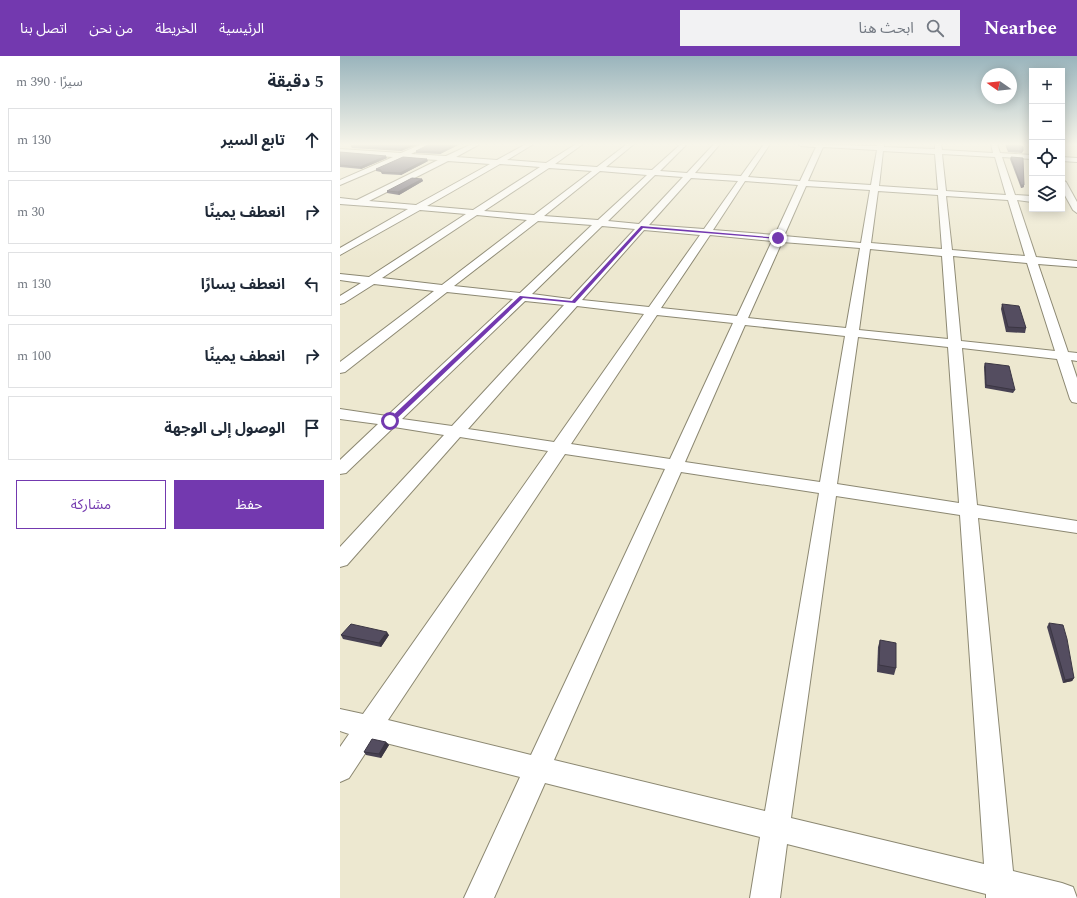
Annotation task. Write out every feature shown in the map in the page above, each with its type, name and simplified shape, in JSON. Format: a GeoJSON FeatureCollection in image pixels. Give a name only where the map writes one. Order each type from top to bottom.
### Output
{"type":"FeatureCollection","features":[{"type":"Feature","properties":{"kind":"street"},"geometry":{"type":"LineString","coordinates":[[346,209],[397,183]]}},
{"type":"Feature","properties":{"kind":"street"},"geometry":{"type":"LineString","coordinates":[[340,252],[460,183]]}},
{"type":"Feature","properties":{"kind":"street"},"geometry":{"type":"LineString","coordinates":[[340,301],[519,183]]}},
{"type":"Feature","properties":{"kind":"street"},"geometry":{"type":"LineString","coordinates":[[340,369],[580,183]]}},
{"type":"Feature","properties":{"kind":"street"},"geometry":{"type":"LineString","coordinates":[[340,469],[641,183]]}},
{"type":"Feature","properties":{"kind":"street"},"geometry":{"type":"LineString","coordinates":[[340,560],[682,183]]}},
{"type":"Feature","properties":{"kind":"street"},"geometry":{"type":"LineString","coordinates":[[340,769],[740,183]]}},
{"type":"Feature","properties":{"kind":"street"},"geometry":{"type":"LineString","coordinates":[[479,898],[803,183]]}},
{"type":"Feature","properties":{"kind":"street"},"geometry":{"type":"LineString","coordinates":[[807,183],[1029,199]]}},
{"type":"Feature","properties":{"kind":"street"},"geometry":{"type":"LineString","coordinates":[[765,898],[876,183]]}},
{"type":"Feature","properties":{"kind":"street"},"geometry":{"type":"LineString","coordinates":[[941,183],[1000,890]]}},
{"type":"Feature","properties":{"kind":"street"},"geometry":{"type":"LineString","coordinates":[[1007,183],[1077,399]]}},
{"type":"Feature","properties":{"kind":"street"},"geometry":{"type":"LineString","coordinates":[[1065,187],[1076,205]]}},
{"type":"Feature","properties":{"kind":"street"},"geometry":{"type":"LineString","coordinates":[[340,200],[1077,264]]}},
{"type":"Feature","properties":{"kind":"street"},"geometry":{"type":"LineString","coordinates":[[1065,202],[1076,205]]}},
{"type":"Feature","properties":{"kind":"street"},"geometry":{"type":"LineString","coordinates":[[340,278],[1077,357]]}},
{"type":"Feature","properties":{"kind":"street"},"geometry":{"type":"LineString","coordinates":[[340,414],[1077,527]]}},
{"type":"Feature","properties":{"kind":"street"},"geometry":{"type":"LineString","coordinates":[[340,720],[776,827],[1000,890],[1062,898]]}},
{"type":"Feature","properties":{"kind":"building"},"geometry":{"type":"Polygon","coordinates":[[[402,183],[414,183],[398,192],[387,191],[402,183]]]}},
{"type":"Feature","properties":{"kind":"building"},"geometry":{"type":"Polygon","coordinates":[[[1002,304],[1019,306],[1026,328],[1008,327],[1002,304]]]}},
{"type":"Feature","properties":{"kind":"building"},"geometry":{"type":"Polygon","coordinates":[[[985,363],[1009,366],[1015,390],[986,385],[985,363]]]}},
{"type":"Feature","properties":{"kind":"building"},"geometry":{"type":"Polygon","coordinates":[[[1049,623],[1063,625],[1074,678],[1065,680],[1049,623]]]}},
{"type":"Feature","properties":{"kind":"building"},"geometry":{"type":"Polygon","coordinates":[[[351,624],[387,632],[379,643],[341,635],[351,624]]]}},
{"type":"Feature","properties":{"kind":"building"},"geometry":{"type":"Polygon","coordinates":[[[880,640],[896,643],[896,668],[879,665],[880,640]]]}},
{"type":"Feature","properties":{"kind":"building"},"geometry":{"type":"Polygon","coordinates":[[[372,739],[386,742],[379,754],[364,752],[372,739]]]}},
{"type":"Feature","properties":{"kind":"route"},"geometry":{"type":"LineString","coordinates":[[390,421],[522,297],[573,302],[642,227],[778,238]]}}]}
